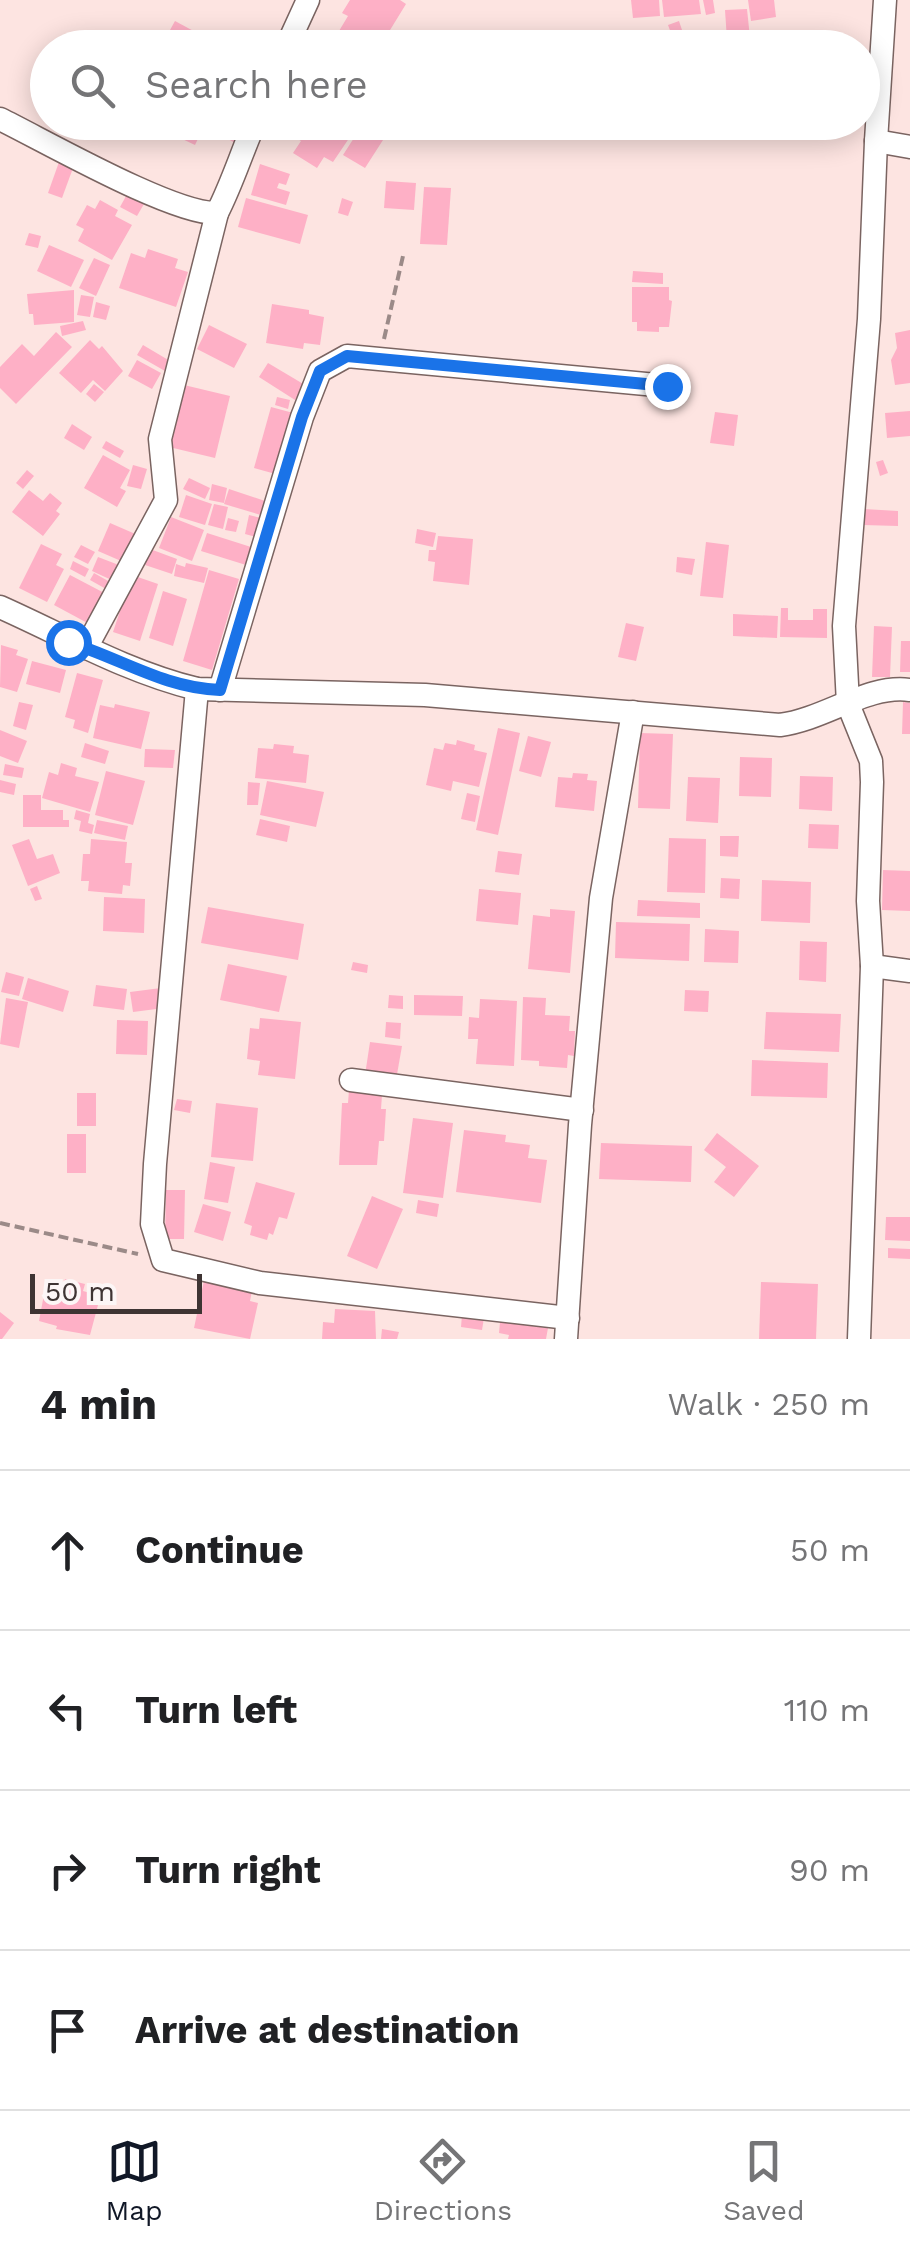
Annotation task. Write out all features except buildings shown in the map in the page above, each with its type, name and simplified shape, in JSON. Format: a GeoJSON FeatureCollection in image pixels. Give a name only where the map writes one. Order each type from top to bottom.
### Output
{"type":"FeatureCollection","features":[{"type":"Feature","properties":{"kind":"street"},"geometry":{"type":"LineString","coordinates":[[294,30],[308,0]]}},
{"type":"Feature","properties":{"kind":"street"},"geometry":{"type":"LineString","coordinates":[[880,94],[888,0],[910,1]]}},
{"type":"Feature","properties":{"kind":"street"},"geometry":{"type":"LineString","coordinates":[[0,119],[30,134]]}},
{"type":"Feature","properties":{"kind":"street"},"geometry":{"type":"LineString","coordinates":[[43,140],[159,196],[203,214],[216,213]]}},
{"type":"Feature","properties":{"kind":"street"},"geometry":{"type":"LineString","coordinates":[[86,648],[166,500],[160,439],[216,213],[226,185],[236,176],[249,140]]}},
{"type":"Feature","properties":{"kind":"street"},"geometry":{"type":"LineString","coordinates":[[859,1339],[872,966],[868,901],[871,761],[848,704],[844,626],[870,318],[876,141],[910,147]]}},
{"type":"Feature","properties":{"kind":"street"},"geometry":{"type":"LineString","coordinates":[[633,712],[601,898],[567,1329],[260,1283],[162,1260],[152,1224],[155,1164],[208,690],[320,371],[347,356],[667,386]]}},
{"type":"Feature","properties":{"kind":"street"},"geometry":{"type":"LineString","coordinates":[[0,607],[68,642],[166,682],[208,690],[426,695],[780,724],[806,722],[875,691],[910,690]]}},
{"type":"Feature","properties":{"kind":"street"},"geometry":{"type":"LineString","coordinates":[[872,966],[910,971]]}},
{"type":"Feature","properties":{"kind":"street"},"geometry":{"type":"LineString","coordinates":[[351,1080],[582,1110]]}},
{"type":"Feature","properties":{"kind":"path"},"geometry":{"type":"LineString","coordinates":[[380,358],[403,256]]}},
{"type":"Feature","properties":{"kind":"path"},"geometry":{"type":"LineString","coordinates":[[0,1223],[162,1260]]}},
{"type":"Feature","properties":{"kind":"route"},"geometry":{"type":"LineString","coordinates":[[68,642],[166,682],[220,690],[302,417],[320,371],[347,356],[667,386]]}}]}
